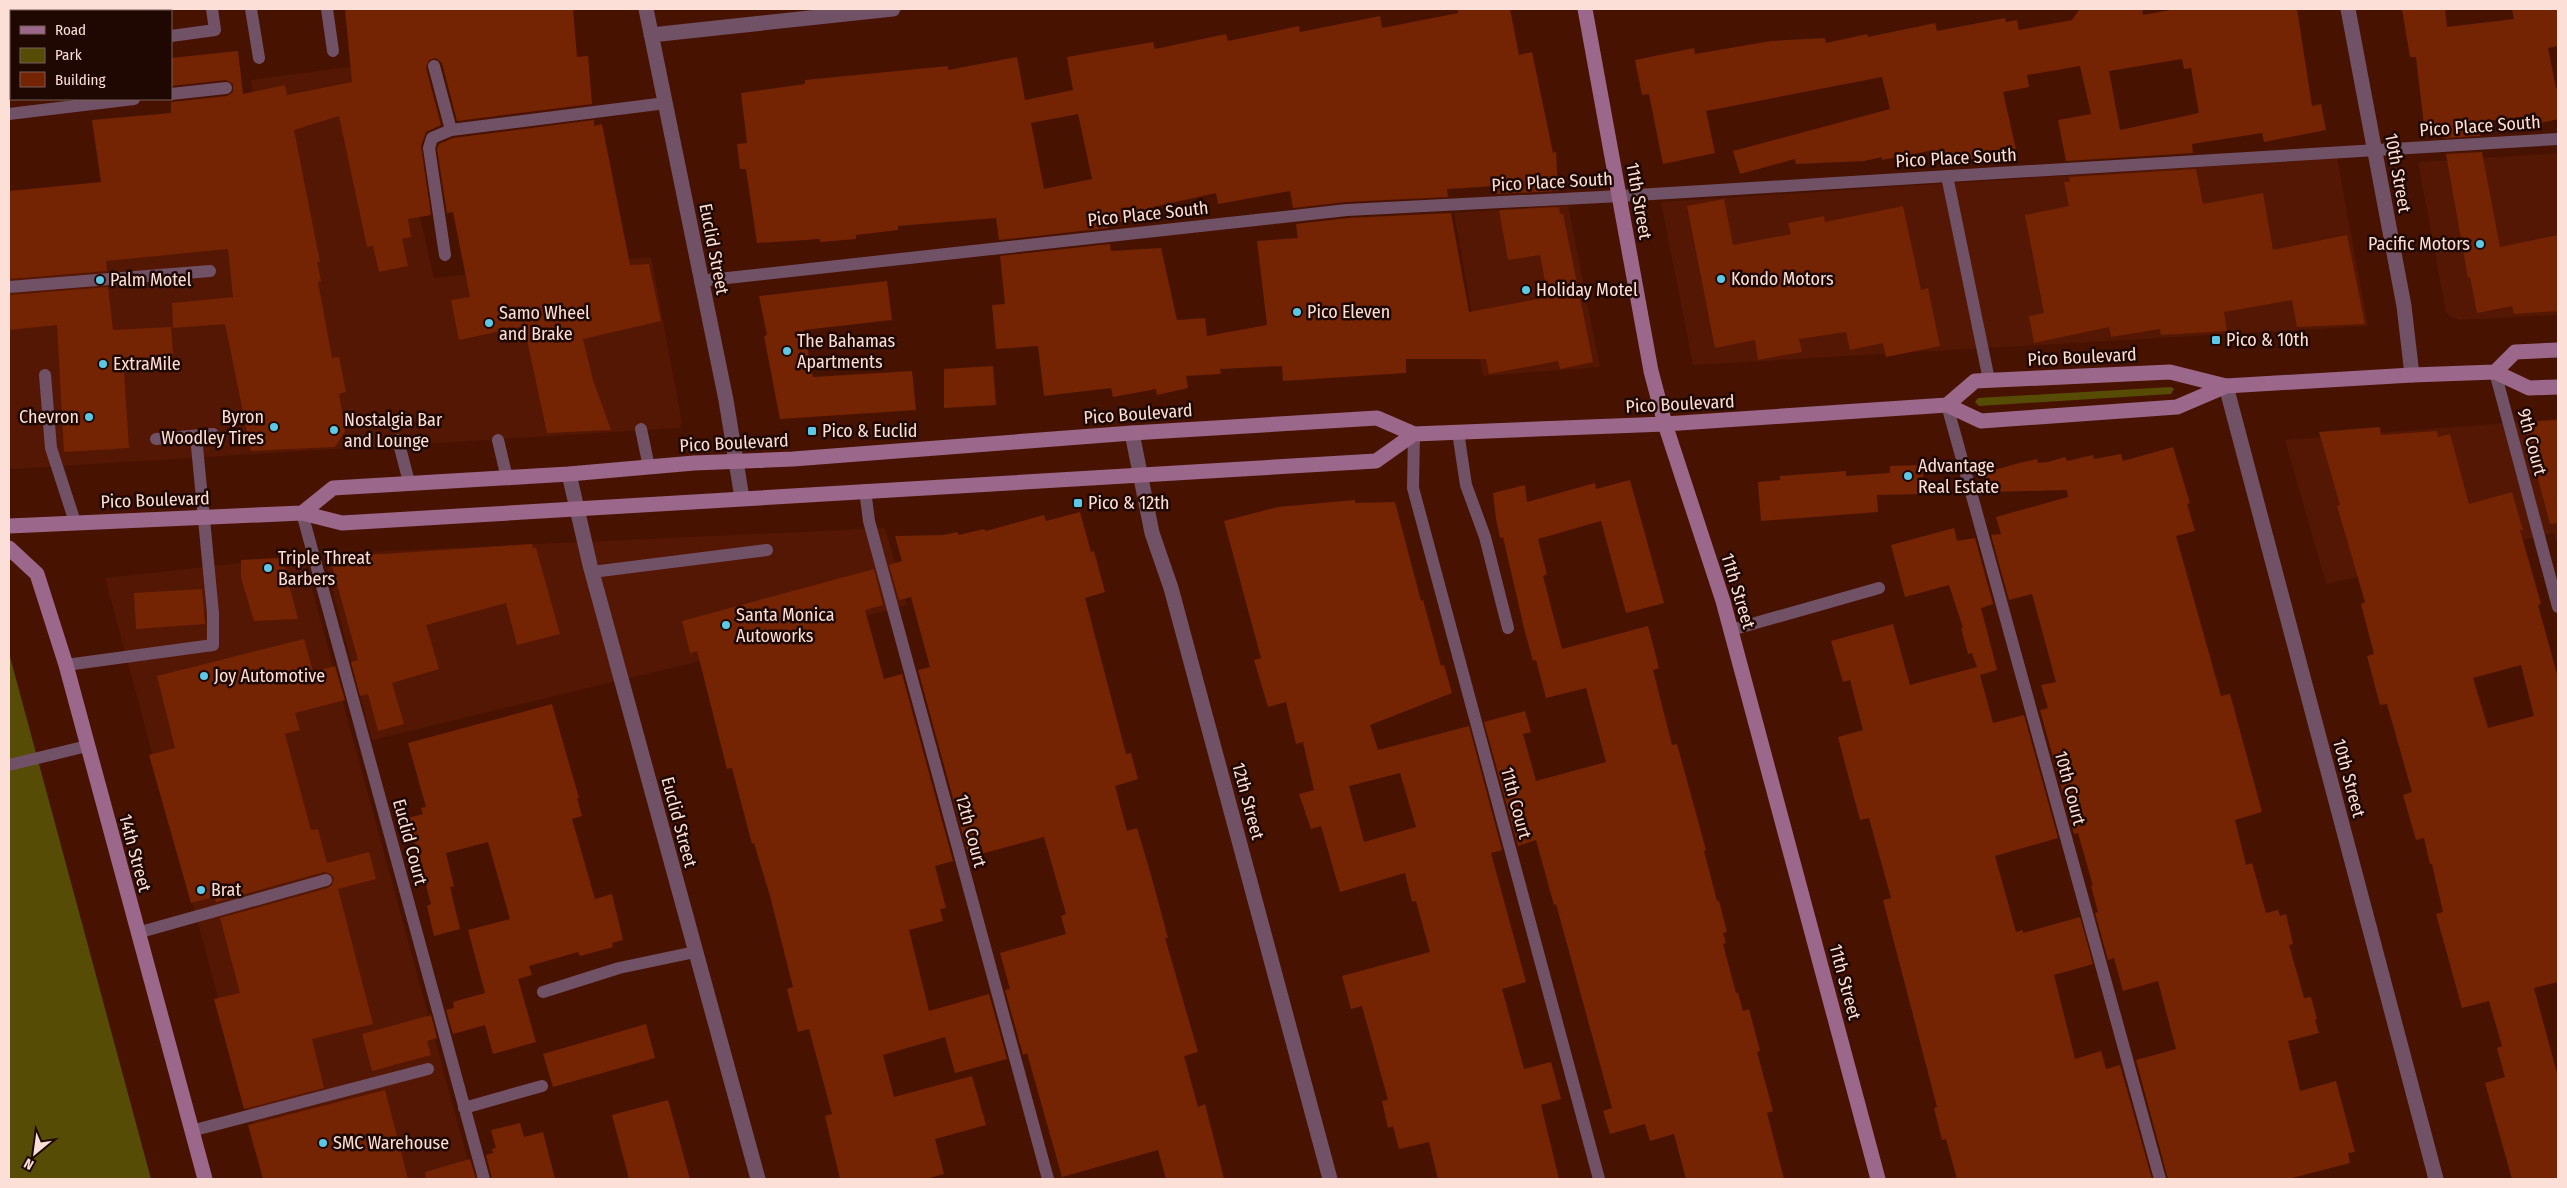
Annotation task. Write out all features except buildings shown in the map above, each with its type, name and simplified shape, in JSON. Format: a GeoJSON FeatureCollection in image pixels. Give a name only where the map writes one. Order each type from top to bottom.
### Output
{"type":"FeatureCollection","features":[{"type":"Feature","properties":{"kind":"main road","name":"11th Street"},"geometry":{"type":"LineString","coordinates":[[1585,9],[1651,371],[1665,424],[1731,630],[1878,1179]]}},
{"type":"Feature","properties":{"kind":"main road"},"geometry":{"type":"LineString","coordinates":[[2495,372],[2515,352],[2558,350]]}},
{"type":"Feature","properties":{"kind":"main road","name":"Pico Boulevard"},"geometry":{"type":"LineString","coordinates":[[1947,405],[1975,381],[2170,372],[2226,386],[2412,374],[2495,372],[2529,388],[2558,387]]}},
{"type":"Feature","properties":{"kind":"main road","name":"Pico Boulevard"},"geometry":{"type":"LineString","coordinates":[[302,513],[333,488],[568,474],[1132,433],[1377,418],[1414,434],[1665,424],[1947,405],[1981,421],[2177,407],[2226,386]]}},
{"type":"Feature","properties":{"kind":"main road","name":"Pico Boulevard"},"geometry":{"type":"LineString","coordinates":[[9,526],[302,513],[342,523],[865,490],[1376,461],[1414,434]]}},
{"type":"Feature","properties":{"kind":"main road","name":"14th Street"},"geometry":{"type":"LineString","coordinates":[[9,548],[37,574],[66,665],[86,746],[205,1179]]}},
{"type":"Feature","properties":{"kind":"street","name":"Euclid Street"},"geometry":{"type":"LineString","coordinates":[[646,9],[737,461],[742,498]]}},
{"type":"Feature","properties":{"kind":"street"},"geometry":{"type":"LineString","coordinates":[[651,35],[893,9]]}},
{"type":"Feature","properties":{"kind":"street","name":"10th Street"},"geometry":{"type":"LineString","coordinates":[[2348,9],[2404,306],[2412,374]]}},
{"type":"Feature","properties":{"kind":"street","name":"10th Street"},"geometry":{"type":"LineString","coordinates":[[2226,386],[2436,1179]]}},
{"type":"Feature","properties":{"kind":"street","name":"12th Street"},"geometry":{"type":"LineString","coordinates":[[1132,433],[1152,533],[1171,588],[1330,1179]]}},
{"type":"Feature","properties":{"kind":"street","name":"Euclid Street"},"geometry":{"type":"LineString","coordinates":[[568,474],[592,572],[758,1179]]}},
{"type":"Feature","properties":{"kind":"lane"},"geometry":{"type":"LineString","coordinates":[[172,36],[215,30],[212,9]]}},
{"type":"Feature","properties":{"kind":"lane"},"geometry":{"type":"LineString","coordinates":[[251,9],[259,58]]}},
{"type":"Feature","properties":{"kind":"lane"},"geometry":{"type":"LineString","coordinates":[[327,9],[333,51]]}},
{"type":"Feature","properties":{"kind":"lane"},"geometry":{"type":"LineString","coordinates":[[434,66],[451,130]]}},
{"type":"Feature","properties":{"kind":"lane"},"geometry":{"type":"LineString","coordinates":[[172,94],[226,88]]}},
{"type":"Feature","properties":{"kind":"lane"},"geometry":{"type":"LineString","coordinates":[[9,114],[126,100]]}},
{"type":"Feature","properties":{"kind":"lane"},"geometry":{"type":"LineString","coordinates":[[445,255],[429,148],[432,138],[451,130],[666,103]]}},
{"type":"Feature","properties":{"kind":"lane","name":"Pico Place South"},"geometry":{"type":"LineString","coordinates":[[700,281],[1347,210],[1620,196],[2558,139]]}},
{"type":"Feature","properties":{"kind":"lane"},"geometry":{"type":"LineString","coordinates":[[1947,176],[1989,380]]}},
{"type":"Feature","properties":{"kind":"lane"},"geometry":{"type":"LineString","coordinates":[[9,287],[210,271]]}},
{"type":"Feature","properties":{"kind":"lane","name":"9th Court"},"geometry":{"type":"LineString","coordinates":[[2495,372],[2558,607]]}},
{"type":"Feature","properties":{"kind":"lane"},"geometry":{"type":"LineString","coordinates":[[45,374],[51,448],[76,522]]}},
{"type":"Feature","properties":{"kind":"lane","name":"10th Court"},"geometry":{"type":"LineString","coordinates":[[1947,405],[2160,1179]]}},
{"type":"Feature","properties":{"kind":"lane"},"geometry":{"type":"LineString","coordinates":[[641,429],[650,467]]}},
{"type":"Feature","properties":{"kind":"lane"},"geometry":{"type":"LineString","coordinates":[[1458,432],[1466,485],[1485,537],[1508,628]]}},
{"type":"Feature","properties":{"kind":"lane"},"geometry":{"type":"LineString","coordinates":[[156,439],[213,434]]}},
{"type":"Feature","properties":{"kind":"lane","name":"11th Court"},"geometry":{"type":"LineString","coordinates":[[1414,434],[1413,488],[1599,1179]]}},
{"type":"Feature","properties":{"kind":"lane"},"geometry":{"type":"LineString","coordinates":[[66,665],[213,645],[213,613],[196,436]]}},
{"type":"Feature","properties":{"kind":"lane"},"geometry":{"type":"LineString","coordinates":[[398,440],[409,482]]}},
{"type":"Feature","properties":{"kind":"lane"},"geometry":{"type":"LineString","coordinates":[[498,440],[507,478]]}},
{"type":"Feature","properties":{"kind":"lane","name":"12th Court"},"geometry":{"type":"LineString","coordinates":[[865,490],[872,531],[1048,1179]]}},
{"type":"Feature","properties":{"kind":"lane","name":"Euclid Court"},"geometry":{"type":"LineString","coordinates":[[302,513],[484,1179]]}},
{"type":"Feature","properties":{"kind":"lane"},"geometry":{"type":"LineString","coordinates":[[592,572],[767,550]]}},
{"type":"Feature","properties":{"kind":"lane"},"geometry":{"type":"LineString","coordinates":[[1731,630],[1879,588]]}},
{"type":"Feature","properties":{"kind":"lane"},"geometry":{"type":"LineString","coordinates":[[9,765],[86,746]]}},
{"type":"Feature","properties":{"kind":"lane"},"geometry":{"type":"LineString","coordinates":[[138,933],[326,880]]}},
{"type":"Feature","properties":{"kind":"lane"},"geometry":{"type":"LineString","coordinates":[[543,992],[619,968],[695,952]]}},
{"type":"Feature","properties":{"kind":"lane"},"geometry":{"type":"LineString","coordinates":[[192,1131],[428,1069]]}},
{"type":"Feature","properties":{"kind":"lane"},"geometry":{"type":"LineString","coordinates":[[464,1108],[542,1086]]}},
{"type":"Feature","properties":{"kind":"shaded area"},"geometry":{"type":"Polygon","coordinates":[[[384,62],[434,278],[651,257],[682,423],[679,428],[12,469],[9,466],[9,235],[269,209],[251,80],[384,62]]]}},
{"type":"Feature","properties":{"kind":"shaded area"},"geometry":{"type":"Polygon","coordinates":[[[2558,153],[2558,315],[2459,320],[2451,317],[2446,312],[2418,162],[2558,153]]]}},
{"type":"Feature","properties":{"kind":"shaded area"},"geometry":{"type":"Polygon","coordinates":[[[2337,158],[2368,326],[1693,365],[1661,202],[2337,158]]]}},
{"type":"Feature","properties":{"kind":"shaded area","name":"Holiday Motel"},"geometry":{"type":"Polygon","coordinates":[[[1568,205],[1600,367],[1483,376],[1454,213],[1568,205]]]}},
{"type":"Feature","properties":{"kind":"shaded area"},"geometry":{"type":"Polygon","coordinates":[[[2558,419],[2558,550],[2554,533],[2326,584],[2285,440],[2558,419]]]}},
{"type":"Feature","properties":{"kind":"shaded area"},"geometry":{"type":"Polygon","coordinates":[[[885,528],[907,605],[692,663],[372,740],[323,554],[885,528]]]}},
{"type":"Feature","properties":{"kind":"shaded area"},"geometry":{"type":"Polygon","coordinates":[[[303,556],[473,1179],[267,1179],[105,578],[303,556]]]}},
{"type":"Feature","properties":{"kind":"green space"},"geometry":{"type":"Polygon","coordinates":[[[2171,387],[2174,389],[2171,394],[1979,406],[1975,402],[1978,398],[2171,387]]]}},
{"type":"Feature","properties":{"kind":"green space"},"geometry":{"type":"Polygon","coordinates":[[[9,653],[151,1179],[9,1179],[9,653]]]}},
{"type":"Feature","properties":{"kind":"place","name":"Pacific Motors"},"geometry":{"type":"Point","coordinates":[2480,244]}},
{"type":"Feature","properties":{"kind":"place","name":"Kondo Motors"},"geometry":{"type":"Point","coordinates":[1721,279]}},
{"type":"Feature","properties":{"kind":"place","name":"Palm Motel"},"geometry":{"type":"Point","coordinates":[100,280]}},
{"type":"Feature","properties":{"kind":"place","name":"Holiday Motel"},"geometry":{"type":"Point","coordinates":[1526,290]}},
{"type":"Feature","properties":{"kind":"place","name":"Pico Eleven"},"geometry":{"type":"Point","coordinates":[1297,312]}},
{"type":"Feature","properties":{"kind":"place","name":"Samo Wheel and Brake"},"geometry":{"type":"Point","coordinates":[489,323]}},
{"type":"Feature","properties":{"kind":"place","name":"Pico & 10th"},"geometry":{"type":"Point","coordinates":[2216,340]}},
{"type":"Feature","properties":{"kind":"place","name":"The Bahamas Apartments"},"geometry":{"type":"Point","coordinates":[787,351]}},
{"type":"Feature","properties":{"kind":"place","name":"ExtraMile"},"geometry":{"type":"Point","coordinates":[103,364]}},
{"type":"Feature","properties":{"kind":"place","name":"Chevron"},"geometry":{"type":"Point","coordinates":[89,417]}},
{"type":"Feature","properties":{"kind":"place","name":"Byron Woodley Tires"},"geometry":{"type":"Point","coordinates":[274,427]}},
{"type":"Feature","properties":{"kind":"place","name":"Nostalgia Bar and Lounge"},"geometry":{"type":"Point","coordinates":[334,430]}},
{"type":"Feature","properties":{"kind":"place","name":"Pico & Euclid"},"geometry":{"type":"Point","coordinates":[812,431]}},
{"type":"Feature","properties":{"kind":"place","name":"Advantage Real Estate"},"geometry":{"type":"Point","coordinates":[1908,476]}},
{"type":"Feature","properties":{"kind":"place","name":"Pico & 12th"},"geometry":{"type":"Point","coordinates":[1078,503]}},
{"type":"Feature","properties":{"kind":"place","name":"Triple Threat Barbers"},"geometry":{"type":"Point","coordinates":[268,568]}},
{"type":"Feature","properties":{"kind":"place","name":"Santa Monica Autoworks"},"geometry":{"type":"Point","coordinates":[726,625]}},
{"type":"Feature","properties":{"kind":"place","name":"Joy Automotive"},"geometry":{"type":"Point","coordinates":[204,676]}},
{"type":"Feature","properties":{"kind":"place","name":"Brat"},"geometry":{"type":"Point","coordinates":[201,890]}},
{"type":"Feature","properties":{"kind":"place","name":"SMC Warehouse"},"geometry":{"type":"Point","coordinates":[323,1143]}}]}
